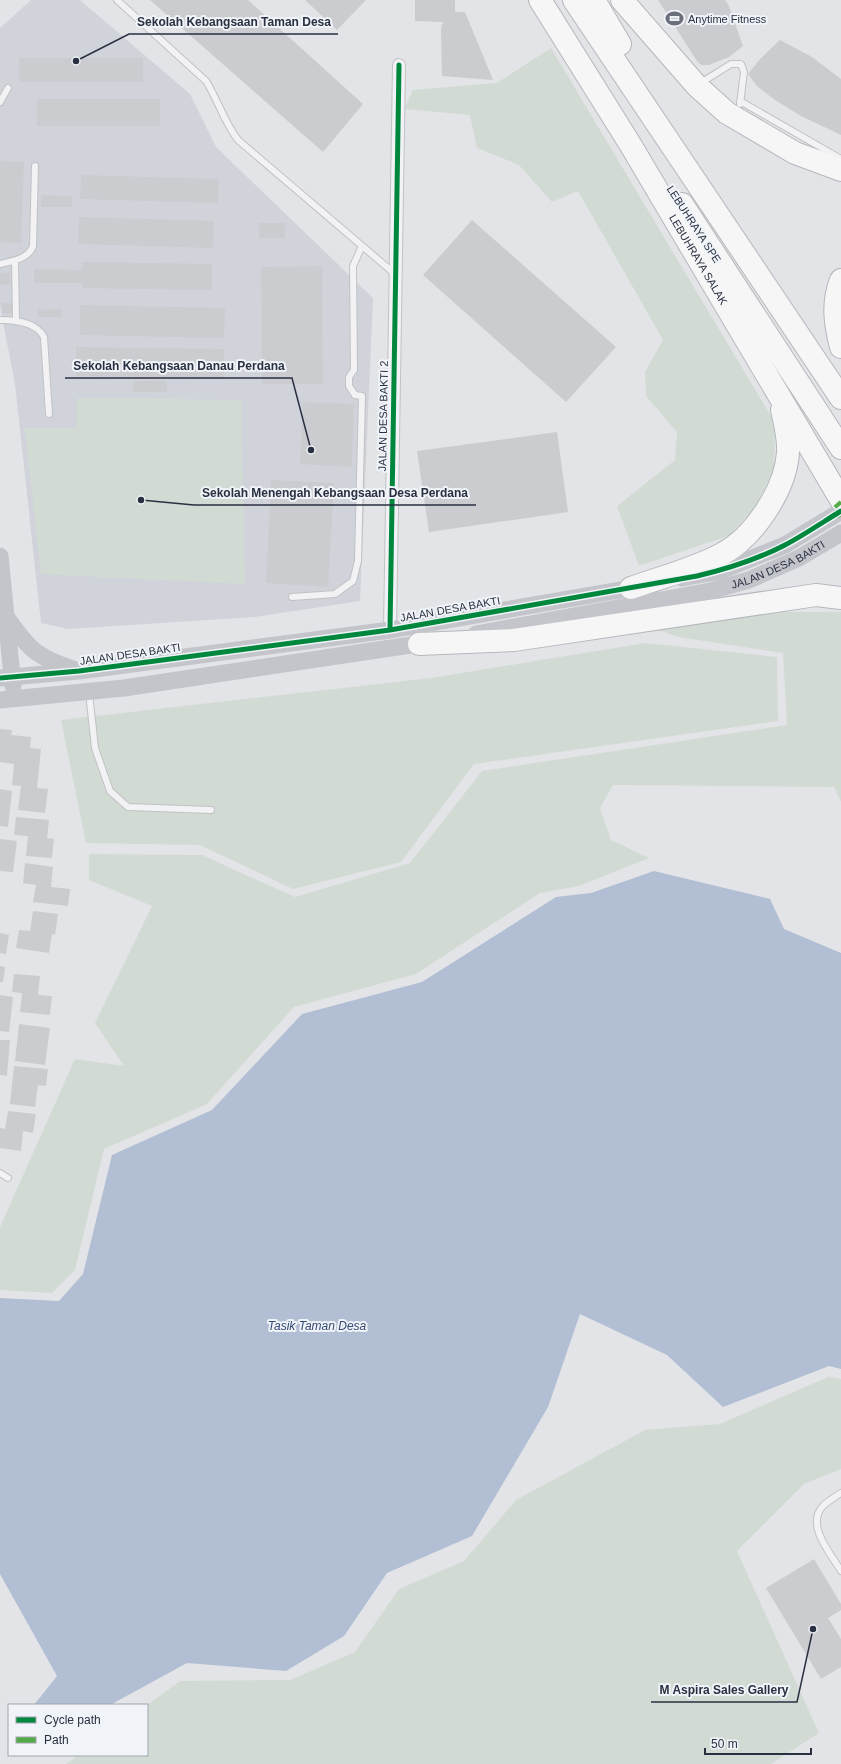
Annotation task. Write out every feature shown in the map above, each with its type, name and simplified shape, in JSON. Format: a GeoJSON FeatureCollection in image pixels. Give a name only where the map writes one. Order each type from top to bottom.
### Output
{"type":"FeatureCollection","features":[{"type":"Feature","properties":{"kind":"highway","name":"LEBUHRAYA SALAK"},"geometry":{"type":"LineString","coordinates":[[540,0],[630,144],[841,500]]}},
{"type":"Feature","properties":{"kind":"highway","name":"LEBUHRAYA SPE"},"geometry":{"type":"LineString","coordinates":[[547,0],[801,384],[841,448]]}},
{"type":"Feature","properties":{"kind":"highway"},"geometry":{"type":"LineString","coordinates":[[574,0],[841,398]]}},
{"type":"Feature","properties":{"kind":"highway"},"geometry":{"type":"LineString","coordinates":[[594,0],[627,57],[841,392]]}},
{"type":"Feature","properties":{"kind":"highway"},"geometry":{"type":"LineString","coordinates":[[622,0],[696,86],[727,113],[738,110],[795,153],[841,170]]}},
{"type":"Feature","properties":{"kind":"highway"},"geometry":{"type":"LineString","coordinates":[[841,280],[836,292],[834,319],[841,347]]}},
{"type":"Feature","properties":{"kind":"highway"},"geometry":{"type":"LineString","coordinates":[[631,588],[700,565],[724,553],[740,541],[768,509],[784,472],[788,453],[786,432],[777,393]]}},
{"type":"Feature","properties":{"kind":"highway"},"geometry":{"type":"LineString","coordinates":[[419,644],[514,640],[816,595],[841,598]]}},
{"type":"Feature","properties":{"kind":"street","name":"JALAN DESA BAKTI 2"},"geometry":{"type":"LineString","coordinates":[[390,630],[399,65]]}},
{"type":"Feature","properties":{"kind":"street","name":"JALAN DESA BAKTI"},"geometry":{"type":"LineString","coordinates":[[6,677],[78,671],[390,630],[720,571],[785,545],[841,511]]}},
{"type":"Feature","properties":{"kind":"street","name":"JALAN DESA BAKTI"},"geometry":{"type":"LineString","coordinates":[[7,699],[132,687],[419,644],[710,591],[749,580],[799,558],[841,533]]}},
{"type":"Feature","properties":{"kind":"street"},"geometry":{"type":"LineString","coordinates":[[0,556],[7,618],[7,699]]}},
{"type":"Feature","properties":{"kind":"street"},"geometry":{"type":"LineString","coordinates":[[7,618],[27,644],[37,654],[48,661],[78,671]]}},
{"type":"Feature","properties":{"kind":"lane"},"geometry":{"type":"LineString","coordinates":[[117,0],[206,81],[215,94],[230,129],[238,140],[396,274]]}},
{"type":"Feature","properties":{"kind":"lane"},"geometry":{"type":"LineString","coordinates":[[696,86],[731,64],[741,64],[744,72],[738,110],[841,159]]}},
{"type":"Feature","properties":{"kind":"lane"},"geometry":{"type":"LineString","coordinates":[[0,102],[8,88]]}},
{"type":"Feature","properties":{"kind":"lane"},"geometry":{"type":"LineString","coordinates":[[0,264],[15,261],[29,254],[33,246],[35,166]]}},
{"type":"Feature","properties":{"kind":"lane"},"geometry":{"type":"LineString","coordinates":[[292,596],[335,594],[353,581],[358,561],[362,396],[355,395],[349,386],[348,377],[354,370],[353,266],[362,246]]}},
{"type":"Feature","properties":{"kind":"lane"},"geometry":{"type":"LineString","coordinates":[[15,261],[16,320]]}},
{"type":"Feature","properties":{"kind":"lane"},"geometry":{"type":"LineString","coordinates":[[0,320],[16,320],[38,329],[44,337],[49,414]]}},
{"type":"Feature","properties":{"kind":"lane"},"geometry":{"type":"LineString","coordinates":[[88,691],[95,748],[110,791],[128,807],[211,810]]}},
{"type":"Feature","properties":{"kind":"lane"},"geometry":{"type":"LineString","coordinates":[[0,1174],[8,1178]]}},
{"type":"Feature","properties":{"kind":"lane"},"geometry":{"type":"LineString","coordinates":[[841,1493],[822,1507],[818,1518],[817,1530],[841,1571]]}},
{"type":"Feature","properties":{"kind":"shaded area"},"geometry":{"type":"Polygon","coordinates":[[[31,0],[80,0],[190,94],[216,147],[373,298],[360,601],[255,617],[68,629],[41,623],[15,384],[0,307],[0,28],[31,0]]]}},
{"type":"Feature","properties":{"kind":"shaded area"},"geometry":{"type":"Polygon","coordinates":[[[551,48],[775,423],[774,469],[756,506],[728,536],[639,566],[617,506],[675,460],[677,432],[646,396],[645,372],[663,340],[578,191],[552,202],[519,165],[477,148],[470,115],[404,109],[413,90],[497,83],[551,48]]]}},
{"type":"Feature","properties":{"kind":"shaded area"},"geometry":{"type":"Polygon","coordinates":[[[77,398],[241,400],[245,584],[41,574],[25,428],[77,428],[77,398]]]}},
{"type":"Feature","properties":{"kind":"shaded area"},"geometry":{"type":"Polygon","coordinates":[[[782,612],[841,612],[841,802],[834,787],[613,785],[600,808],[611,840],[649,858],[579,886],[540,893],[416,974],[294,1007],[207,1104],[104,1149],[75,1270],[52,1293],[0,1290],[0,1227],[75,1059],[124,1066],[95,1023],[152,906],[89,880],[89,854],[202,855],[295,897],[410,863],[482,771],[787,725],[783,653],[678,637],[653,628],[782,612]]]}},
{"type":"Feature","properties":{"kind":"shaded area"},"geometry":{"type":"Polygon","coordinates":[[[645,643],[777,657],[778,721],[474,764],[401,862],[293,889],[200,845],[86,843],[61,720],[431,678],[645,643]]]}},
{"type":"Feature","properties":{"kind":"shaded area"},"geometry":{"type":"Polygon","coordinates":[[[828,1377],[841,1379],[841,1469],[804,1484],[737,1551],[819,1733],[771,1764],[66,1764],[78,1756],[148,1756],[148,1704],[180,1681],[290,1680],[355,1652],[399,1589],[464,1561],[516,1500],[645,1430],[720,1424],[828,1377]]]}},
{"type":"Feature","properties":{"kind":"water","name":"Tasik Taman Desa"},"geometry":{"type":"Polygon","coordinates":[[[654,871],[770,899],[784,929],[841,953],[841,1369],[829,1366],[723,1407],[667,1355],[580,1314],[548,1407],[472,1536],[387,1573],[344,1636],[286,1671],[187,1663],[112,1704],[35,1704],[57,1676],[0,1574],[0,1298],[59,1301],[83,1274],[112,1155],[212,1110],[302,1014],[422,982],[556,897],[591,893],[654,871]]]}},
{"type":"Feature","properties":{"kind":"building"},"geometry":{"type":"Polygon","coordinates":[[[150,0],[248,0],[363,104],[323,152],[150,0]]]}},
{"type":"Feature","properties":{"kind":"building"},"geometry":{"type":"Polygon","coordinates":[[[305,0],[366,0],[337,30],[305,0]]]}},
{"type":"Feature","properties":{"kind":"building"},"geometry":{"type":"Polygon","coordinates":[[[415,0],[455,0],[455,12],[465,12],[493,80],[442,76],[441,29],[443,22],[415,21],[415,0]]]}},
{"type":"Feature","properties":{"kind":"building"},"geometry":{"type":"Polygon","coordinates":[[[658,0],[725,0],[728,4],[743,46],[729,57],[709,65],[701,65],[658,0]]]}},
{"type":"Feature","properties":{"kind":"building"},"geometry":{"type":"Polygon","coordinates":[[[780,40],[812,57],[841,79],[841,135],[801,116],[775,100],[757,86],[748,74],[761,58],[780,40]]]}},
{"type":"Feature","properties":{"kind":"building"},"geometry":{"type":"Polygon","coordinates":[[[19,58],[143,58],[143,82],[19,82],[19,58]]]}},
{"type":"Feature","properties":{"kind":"building"},"geometry":{"type":"Polygon","coordinates":[[[37,99],[160,99],[160,126],[37,126],[37,99]]]}},
{"type":"Feature","properties":{"kind":"building"},"geometry":{"type":"Polygon","coordinates":[[[0,161],[24,162],[21,243],[0,242],[0,161]]]}},
{"type":"Feature","properties":{"kind":"building"},"geometry":{"type":"Polygon","coordinates":[[[81,175],[219,179],[218,203],[80,199],[81,175]]]}},
{"type":"Feature","properties":{"kind":"building"},"geometry":{"type":"Polygon","coordinates":[[[41,195],[72,196],[72,207],[41,207],[41,195]]]}},
{"type":"Feature","properties":{"kind":"building"},"geometry":{"type":"Polygon","coordinates":[[[79,217],[214,221],[213,248],[78,244],[79,217]]]}},
{"type":"Feature","properties":{"kind":"building"},"geometry":{"type":"Polygon","coordinates":[[[472,220],[616,347],[566,402],[423,275],[472,220]]]}},
{"type":"Feature","properties":{"kind":"building"},"geometry":{"type":"Polygon","coordinates":[[[259,223],[285,223],[285,238],[259,238],[259,223]]]}},
{"type":"Feature","properties":{"kind":"building"},"geometry":{"type":"Polygon","coordinates":[[[82,262],[212,264],[212,290],[82,288],[82,283],[34,283],[34,269],[82,270],[82,262]]]}},
{"type":"Feature","properties":{"kind":"building"},"geometry":{"type":"Polygon","coordinates":[[[322,266],[323,384],[262,384],[261,267],[322,266]]]}},
{"type":"Feature","properties":{"kind":"building"},"geometry":{"type":"Polygon","coordinates":[[[9,272],[10,284],[0,285],[0,273],[9,272]]]}},
{"type":"Feature","properties":{"kind":"building"},"geometry":{"type":"Polygon","coordinates":[[[2,303],[12,303],[12,313],[2,313],[2,303]]]}},
{"type":"Feature","properties":{"kind":"building"},"geometry":{"type":"Polygon","coordinates":[[[80,305],[225,308],[224,338],[80,335],[80,305]]]}},
{"type":"Feature","properties":{"kind":"building"},"geometry":{"type":"Polygon","coordinates":[[[61,309],[61,317],[38,317],[38,310],[61,309]]]}},
{"type":"Feature","properties":{"kind":"building"},"geometry":{"type":"Polygon","coordinates":[[[76,347],[224,349],[224,378],[76,376],[76,347]]]}},
{"type":"Feature","properties":{"kind":"building"},"geometry":{"type":"Polygon","coordinates":[[[133,381],[167,381],[167,392],[133,392],[133,381]]]}},
{"type":"Feature","properties":{"kind":"building"},"geometry":{"type":"Polygon","coordinates":[[[303,402],[354,404],[352,467],[300,464],[303,402]]]}},
{"type":"Feature","properties":{"kind":"building"},"geometry":{"type":"Polygon","coordinates":[[[557,432],[568,512],[429,532],[417,451],[557,432]]]}},
{"type":"Feature","properties":{"kind":"building"},"geometry":{"type":"Polygon","coordinates":[[[271,480],[334,483],[328,587],[266,583],[271,480]]]}},
{"type":"Feature","properties":{"kind":"building"},"geometry":{"type":"Polygon","coordinates":[[[0,729],[12,730],[11,735],[31,737],[30,748],[41,749],[37,788],[48,789],[45,813],[18,810],[21,786],[12,785],[14,764],[0,762],[0,729]]]}},
{"type":"Feature","properties":{"kind":"building"},"geometry":{"type":"Polygon","coordinates":[[[0,789],[12,791],[8,827],[0,826],[0,789]]]}},
{"type":"Feature","properties":{"kind":"building"},"geometry":{"type":"Polygon","coordinates":[[[16,817],[49,820],[47,838],[54,839],[52,858],[26,856],[28,836],[14,835],[16,817]]]}},
{"type":"Feature","properties":{"kind":"building"},"geometry":{"type":"Polygon","coordinates":[[[0,839],[17,841],[13,872],[0,871],[0,839]]]}},
{"type":"Feature","properties":{"kind":"building"},"geometry":{"type":"Polygon","coordinates":[[[25,863],[53,867],[51,887],[70,889],[68,906],[33,902],[36,885],[23,883],[25,863]]]}},
{"type":"Feature","properties":{"kind":"building"},"geometry":{"type":"Polygon","coordinates":[[[33,911],[58,914],[55,935],[52,934],[49,953],[16,948],[19,930],[30,931],[33,911]]]}},
{"type":"Feature","properties":{"kind":"building"},"geometry":{"type":"Polygon","coordinates":[[[0,933],[9,935],[6,954],[0,953],[0,933]]]}},
{"type":"Feature","properties":{"kind":"building"},"geometry":{"type":"Polygon","coordinates":[[[0,966],[5,967],[3,982],[0,982],[0,966]]]}},
{"type":"Feature","properties":{"kind":"building"},"geometry":{"type":"Polygon","coordinates":[[[14,974],[40,976],[38,995],[52,996],[50,1015],[20,1012],[22,993],[12,992],[14,974]]]}},
{"type":"Feature","properties":{"kind":"building"},"geometry":{"type":"Polygon","coordinates":[[[0,995],[13,997],[9,1032],[0,1031],[0,995]]]}},
{"type":"Feature","properties":{"kind":"building"},"geometry":{"type":"Polygon","coordinates":[[[19,1024],[50,1028],[45,1065],[15,1061],[19,1024]]]}},
{"type":"Feature","properties":{"kind":"building"},"geometry":{"type":"Polygon","coordinates":[[[0,1040],[10,1040],[7,1076],[0,1075],[0,1040]]]}},
{"type":"Feature","properties":{"kind":"building"},"geometry":{"type":"Polygon","coordinates":[[[14,1066],[48,1069],[46,1086],[38,1085],[35,1107],[10,1104],[14,1066]]]}},
{"type":"Feature","properties":{"kind":"building"},"geometry":{"type":"Polygon","coordinates":[[[8,1111],[36,1114],[33,1133],[23,1131],[21,1151],[0,1148],[0,1128],[5,1129],[8,1111]]]}},
{"type":"Feature","properties":{"kind":"building"},"geometry":{"type":"Polygon","coordinates":[[[814,1559],[841,1604],[841,1610],[828,1618],[841,1639],[841,1667],[821,1679],[766,1588],[814,1559]]]}},
{"type":"Feature","properties":{"kind":"marked path"},"geometry":{"type":"LineString","coordinates":[[841,502],[834,508],[841,520]]}},
{"type":"Feature","properties":{"kind":"cycle path"},"geometry":{"type":"LineString","coordinates":[[390,630],[399,65]]}},
{"type":"Feature","properties":{"kind":"cycle path"},"geometry":{"type":"LineString","coordinates":[[0,678],[79,671],[390,630],[697,576],[764,555],[785,545],[841,511]]}},
{"type":"Feature","properties":{"kind":"place","name":"Anytime Fitness"},"geometry":{"type":"Point","coordinates":[675,19]}},
{"type":"Feature","properties":{"kind":"place","name":"Sekolah Kebangsaan Taman Desa"},"geometry":{"type":"Point","coordinates":[76,61]}},
{"type":"Feature","properties":{"kind":"place","name":"Sekolah Kebangsaan Danau Perdana"},"geometry":{"type":"Point","coordinates":[311,450]}},
{"type":"Feature","properties":{"kind":"place","name":"Sekolah Menengah Kebangsaan Desa Perdana"},"geometry":{"type":"Point","coordinates":[141,500]}},
{"type":"Feature","properties":{"kind":"place","name":"M Aspira Sales Gallery"},"geometry":{"type":"Point","coordinates":[813,1629]}}]}
